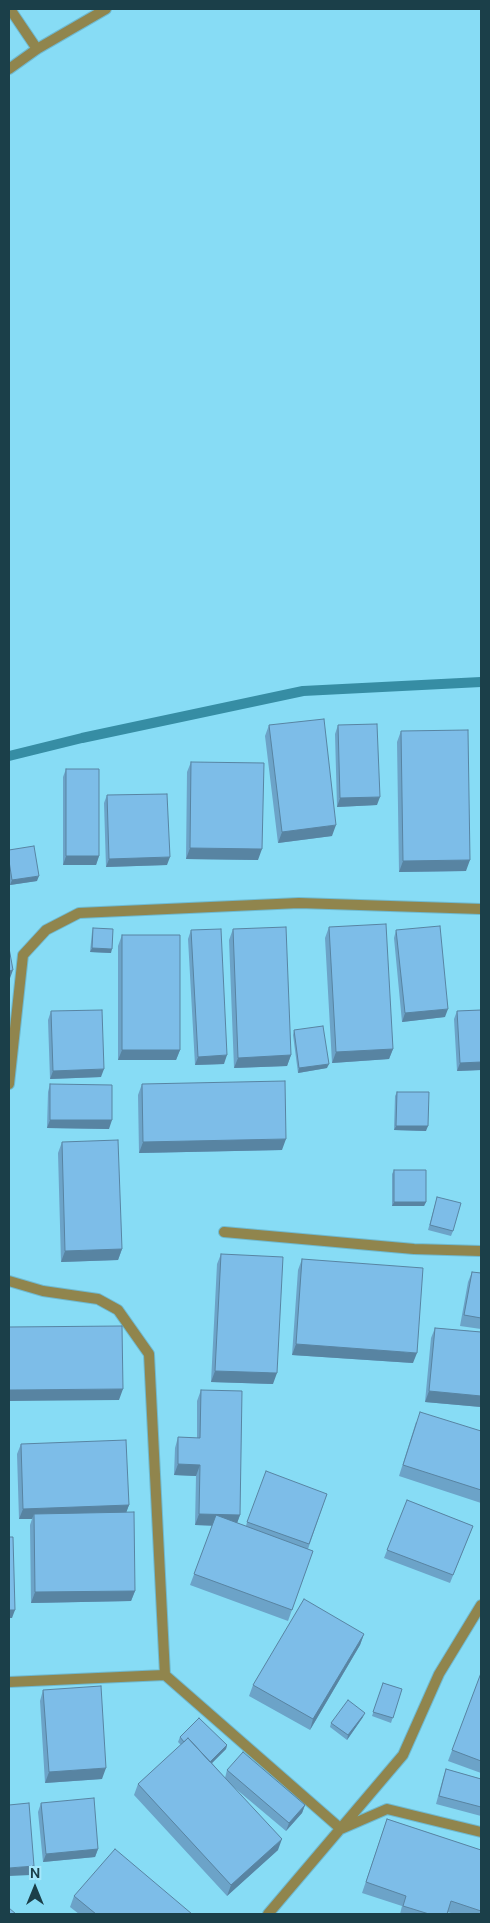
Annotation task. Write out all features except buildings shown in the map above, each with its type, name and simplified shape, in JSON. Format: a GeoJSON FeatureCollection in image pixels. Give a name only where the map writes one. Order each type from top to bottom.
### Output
{"type":"FeatureCollection","features":[{"type":"Feature","properties":{"kind":"street"},"geometry":{"type":"LineString","coordinates":[[10,9],[37,50]]}},
{"type":"Feature","properties":{"kind":"street"},"geometry":{"type":"LineString","coordinates":[[9,69],[106,9]]}},
{"type":"Feature","properties":{"kind":"street"},"geometry":{"type":"LineString","coordinates":[[9,1084],[10,1056],[23,954],[46,930],[79,913],[299,903],[481,909]]}},
{"type":"Feature","properties":{"kind":"street"},"geometry":{"type":"LineString","coordinates":[[224,1232],[414,1250],[481,1251]]}},
{"type":"Feature","properties":{"kind":"street"},"geometry":{"type":"LineString","coordinates":[[9,1281],[43,1291],[98,1299],[105,1302],[118,1310],[149,1354],[165,1675]]}},
{"type":"Feature","properties":{"kind":"street"},"geometry":{"type":"LineString","coordinates":[[268,1914],[403,1755],[439,1674],[481,1605]]}},
{"type":"Feature","properties":{"kind":"street"},"geometry":{"type":"LineString","coordinates":[[9,1682],[165,1675],[341,1829]]}},
{"type":"Feature","properties":{"kind":"street"},"geometry":{"type":"LineString","coordinates":[[341,1829],[387,1809],[481,1832]]}},
{"type":"Feature","properties":{"kind":"waterway"},"geometry":{"type":"LineString","coordinates":[[9,756],[82,738],[303,691],[481,682]]}}]}
